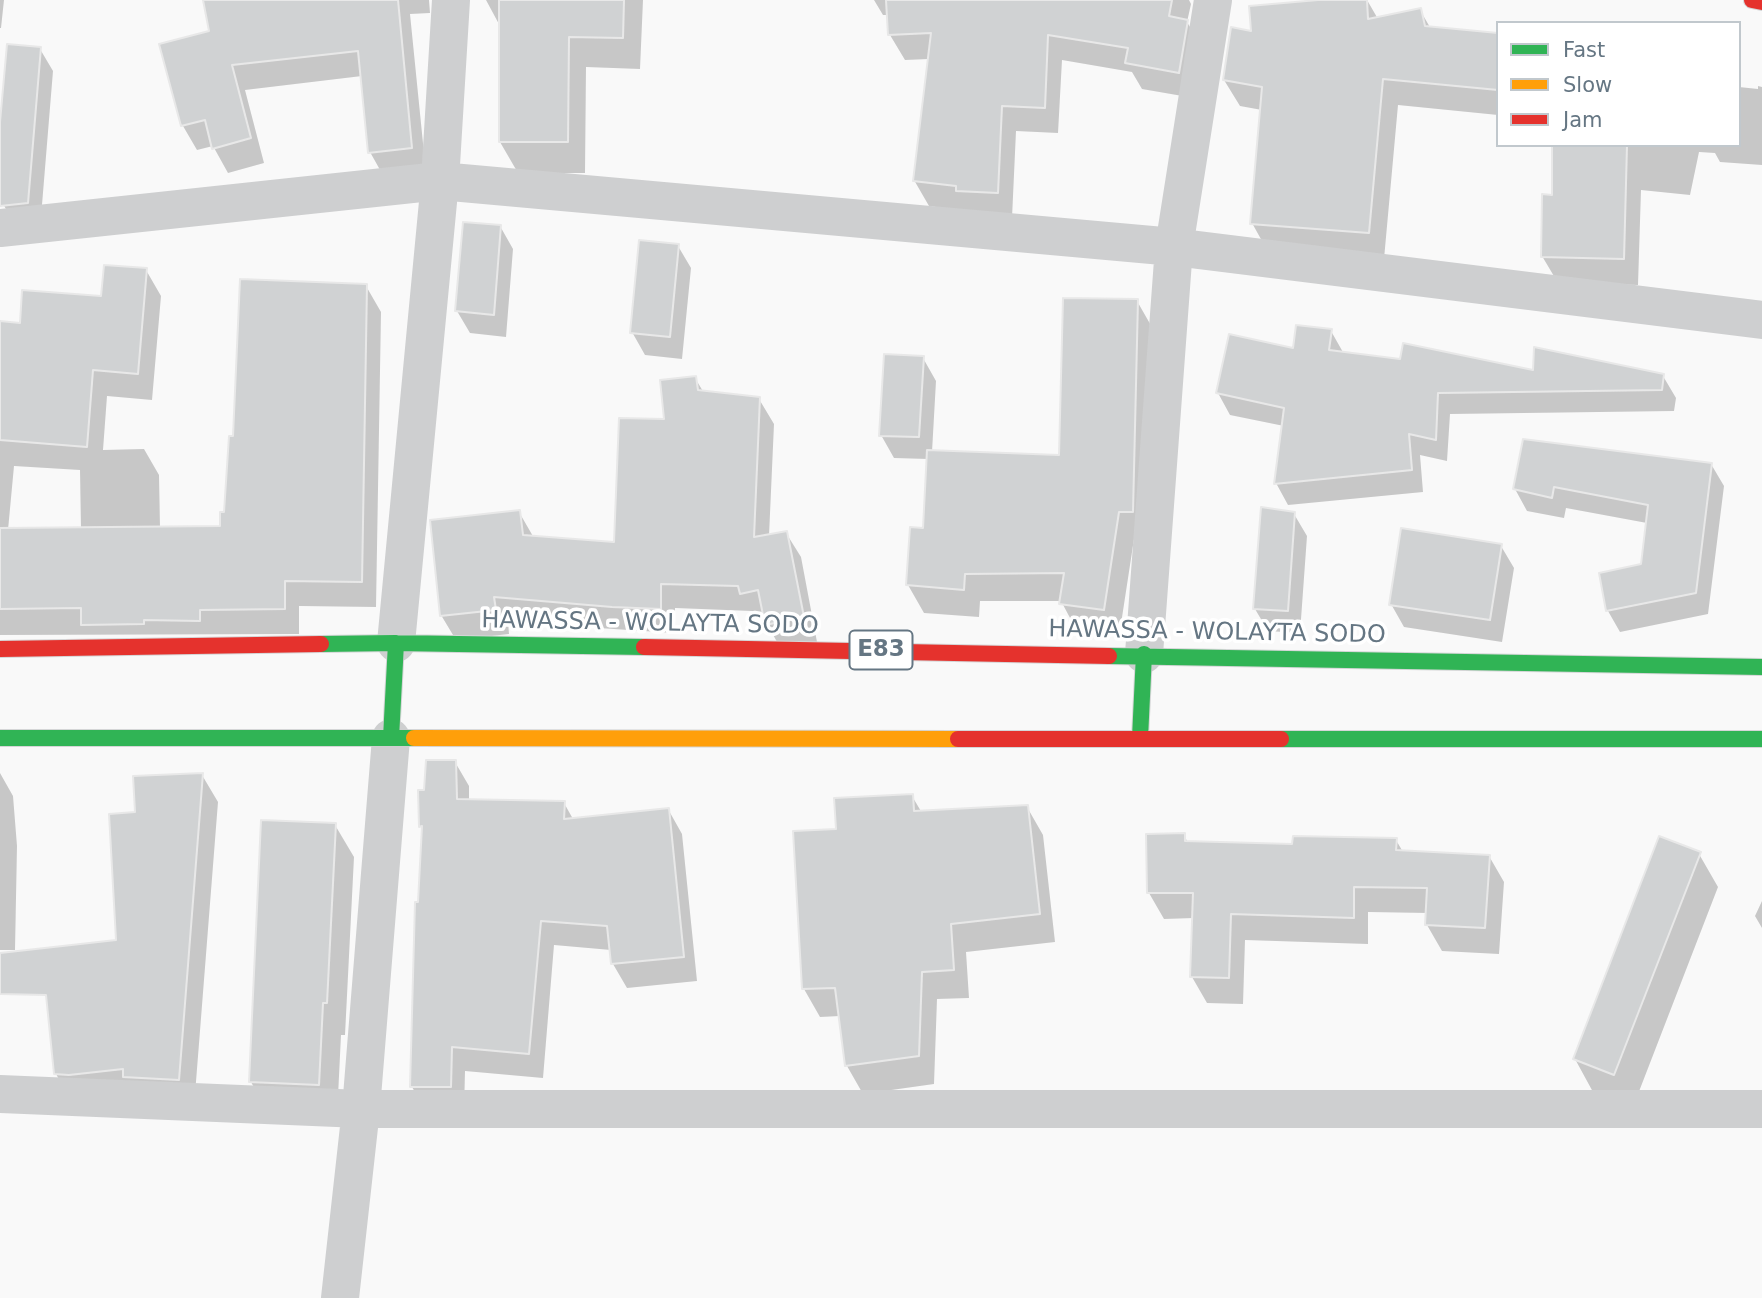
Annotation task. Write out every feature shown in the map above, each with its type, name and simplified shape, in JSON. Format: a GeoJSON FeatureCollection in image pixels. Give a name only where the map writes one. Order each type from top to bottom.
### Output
{"type":"FeatureCollection","features":[{"type":"Feature","properties":{"kind":"main road"},"geometry":{"type":"LineString","coordinates":[[1752,0],[1762,2]]}},
{"type":"Feature","properties":{"kind":"main road"},"geometry":{"type":"LineString","coordinates":[[391,738],[396,643]]}},
{"type":"Feature","properties":{"kind":"main road","name":"HAWASSA - WOLAYTA SODO"},"geometry":{"type":"LineString","coordinates":[[0,649],[396,643],[1144,654],[1762,667]]}},
{"type":"Feature","properties":{"kind":"main road"},"geometry":{"type":"LineString","coordinates":[[1140,738],[1144,654]]}},
{"type":"Feature","properties":{"kind":"main road"},"geometry":{"type":"LineString","coordinates":[[0,738],[1762,739]]}},
{"type":"Feature","properties":{"kind":"street"},"geometry":{"type":"LineString","coordinates":[[396,643],[440,181],[451,0]]}},
{"type":"Feature","properties":{"kind":"street"},"geometry":{"type":"LineString","coordinates":[[1144,654],[1174,247],[1213,0]]}},
{"type":"Feature","properties":{"kind":"street"},"geometry":{"type":"LineString","coordinates":[[0,228],[440,181],[1174,247],[1762,320]]}},
{"type":"Feature","properties":{"kind":"street"},"geometry":{"type":"LineString","coordinates":[[340,1298],[361,1109],[391,738]]}},
{"type":"Feature","properties":{"kind":"street"},"geometry":{"type":"LineString","coordinates":[[0,1094],[361,1109],[1762,1109]]}},
{"type":"Feature","properties":{"kind":"building"},"geometry":{"type":"Polygon","coordinates":[[[203,0],[398,0],[412,148],[368,153],[358,51],[232,65],[251,138],[212,149],[205,120],[181,126],[159,44],[209,31],[203,0]]]}},
{"type":"Feature","properties":{"kind":"building"},"geometry":{"type":"Polygon","coordinates":[[[499,0],[624,0],[623,38],[569,37],[568,142],[499,142],[499,0]]]}},
{"type":"Feature","properties":{"kind":"building"},"geometry":{"type":"Polygon","coordinates":[[[886,0],[1172,0],[1169,16],[1188,20],[1179,73],[1125,63],[1128,48],[1048,35],[1045,108],[1002,106],[998,193],[956,191],[956,186],[913,181],[931,33],[888,35],[886,0]]]}},
{"type":"Feature","properties":{"kind":"building"},"geometry":{"type":"Polygon","coordinates":[[[1318,0],[1367,0],[1368,19],[1421,8],[1425,26],[1496,33],[1496,90],[1383,79],[1369,233],[1250,224],[1262,87],[1223,80],[1231,27],[1251,31],[1249,6],[1318,0]]]}},
{"type":"Feature","properties":{"kind":"building"},"geometry":{"type":"Polygon","coordinates":[[[7,44],[41,47],[28,203],[0,206],[0,122],[7,44]]]}},
{"type":"Feature","properties":{"kind":"building"},"geometry":{"type":"Polygon","coordinates":[[[1552,147],[1627,147],[1624,259],[1541,257],[1542,194],[1552,195],[1552,147]]]}},
{"type":"Feature","properties":{"kind":"building"},"geometry":{"type":"Polygon","coordinates":[[[463,222],[501,225],[494,315],[455,311],[463,222]]]}},
{"type":"Feature","properties":{"kind":"building"},"geometry":{"type":"Polygon","coordinates":[[[639,240],[679,244],[670,337],[630,333],[639,240]]]}},
{"type":"Feature","properties":{"kind":"building"},"geometry":{"type":"Polygon","coordinates":[[[104,265],[147,268],[138,374],[93,370],[87,447],[0,440],[0,321],[20,323],[22,290],[101,296],[104,265]]]}},
{"type":"Feature","properties":{"kind":"building"},"geometry":{"type":"Polygon","coordinates":[[[240,279],[367,284],[362,582],[285,581],[285,609],[200,610],[200,621],[144,620],[144,624],[81,625],[81,608],[0,609],[0,528],[220,526],[220,512],[224,512],[229,436],[233,436],[240,279]]]}},
{"type":"Feature","properties":{"kind":"building"},"geometry":{"type":"Polygon","coordinates":[[[1063,298],[1138,299],[1133,512],[1119,512],[1104,610],[1059,604],[1064,573],[965,574],[964,590],[906,585],[910,527],[923,528],[927,450],[1059,455],[1063,298]]]}},
{"type":"Feature","properties":{"kind":"building"},"geometry":{"type":"Polygon","coordinates":[[[1296,325],[1332,329],[1329,350],[1400,359],[1403,343],[1533,370],[1534,347],[1664,374],[1662,390],[1438,393],[1436,440],[1409,434],[1412,470],[1274,484],[1284,408],[1216,393],[1229,334],[1293,348],[1296,325]]]}},
{"type":"Feature","properties":{"kind":"building"},"geometry":{"type":"Polygon","coordinates":[[[884,354],[924,356],[919,437],[879,436],[884,354]]]}},
{"type":"Feature","properties":{"kind":"building"},"geometry":{"type":"Polygon","coordinates":[[[696,376],[698,390],[760,397],[754,537],[787,531],[804,617],[765,625],[758,590],[740,594],[738,586],[661,584],[661,609],[494,597],[496,610],[440,616],[430,520],[520,510],[523,535],[614,542],[619,418],[664,419],[660,380],[696,376]]]}},
{"type":"Feature","properties":{"kind":"building"},"geometry":{"type":"Polygon","coordinates":[[[1523,439],[1712,463],[1696,593],[1606,611],[1599,573],[1641,564],[1648,505],[1554,487],[1552,498],[1513,489],[1523,439]]]}},
{"type":"Feature","properties":{"kind":"building"},"geometry":{"type":"Polygon","coordinates":[[[1261,507],[1295,512],[1288,611],[1253,609],[1261,507]]]}},
{"type":"Feature","properties":{"kind":"building"},"geometry":{"type":"Polygon","coordinates":[[[1401,528],[1502,544],[1490,620],[1389,605],[1401,528]]]}},
{"type":"Feature","properties":{"kind":"building"},"geometry":{"type":"Polygon","coordinates":[[[426,760],[456,760],[457,799],[565,801],[564,819],[669,808],[684,957],[611,964],[607,926],[541,921],[529,1054],[452,1047],[451,1087],[410,1087],[415,902],[418,902],[422,826],[419,827],[418,790],[424,790],[426,760]]]}},
{"type":"Feature","properties":{"kind":"building"},"geometry":{"type":"Polygon","coordinates":[[[203,773],[179,1080],[123,1077],[123,1069],[54,1074],[46,995],[0,994],[0,953],[116,940],[109,814],[135,812],[133,776],[203,773]]]}},
{"type":"Feature","properties":{"kind":"building"},"geometry":{"type":"Polygon","coordinates":[[[913,794],[914,811],[1028,805],[1040,914],[951,924],[954,970],[922,972],[919,1056],[845,1066],[835,988],[802,989],[793,831],[836,829],[834,798],[913,794]]]}},
{"type":"Feature","properties":{"kind":"building"},"geometry":{"type":"Polygon","coordinates":[[[261,820],[336,823],[327,1003],[323,1003],[319,1085],[249,1082],[261,820]]]}},
{"type":"Feature","properties":{"kind":"building"},"geometry":{"type":"Polygon","coordinates":[[[1185,833],[1185,841],[1292,844],[1293,836],[1397,838],[1396,850],[1490,855],[1485,928],[1425,925],[1427,888],[1354,887],[1354,918],[1231,914],[1229,978],[1190,977],[1193,893],[1147,893],[1146,834],[1185,833]]]}},
{"type":"Feature","properties":{"kind":"building"},"geometry":{"type":"Polygon","coordinates":[[[1659,836],[1701,852],[1614,1075],[1573,1059],[1659,836]]]}},
{"type":"Feature","properties":{"kind":"traffic: fast"},"geometry":{"type":"LineString","coordinates":[[391,738],[396,643]]}},
{"type":"Feature","properties":{"kind":"traffic: fast"},"geometry":{"type":"LineString","coordinates":[[321,644],[644,647]]}},
{"type":"Feature","properties":{"kind":"traffic: fast"},"geometry":{"type":"LineString","coordinates":[[1140,738],[1144,654]]}},
{"type":"Feature","properties":{"kind":"traffic: fast"},"geometry":{"type":"LineString","coordinates":[[1109,656],[1762,667]]}},
{"type":"Feature","properties":{"kind":"traffic: fast"},"geometry":{"type":"LineString","coordinates":[[0,738],[414,738]]}},
{"type":"Feature","properties":{"kind":"traffic: fast"},"geometry":{"type":"LineString","coordinates":[[1281,739],[1762,739]]}},
{"type":"Feature","properties":{"kind":"traffic: slow"},"geometry":{"type":"LineString","coordinates":[[414,738],[958,739]]}},
{"type":"Feature","properties":{"kind":"traffic: jam"},"geometry":{"type":"LineString","coordinates":[[1752,0],[1762,2]]}},
{"type":"Feature","properties":{"kind":"traffic: jam"},"geometry":{"type":"LineString","coordinates":[[0,649],[321,644]]}},
{"type":"Feature","properties":{"kind":"traffic: jam"},"geometry":{"type":"LineString","coordinates":[[644,647],[1109,656]]}},
{"type":"Feature","properties":{"kind":"traffic: jam"},"geometry":{"type":"LineString","coordinates":[[958,739],[1281,739]]}}]}
